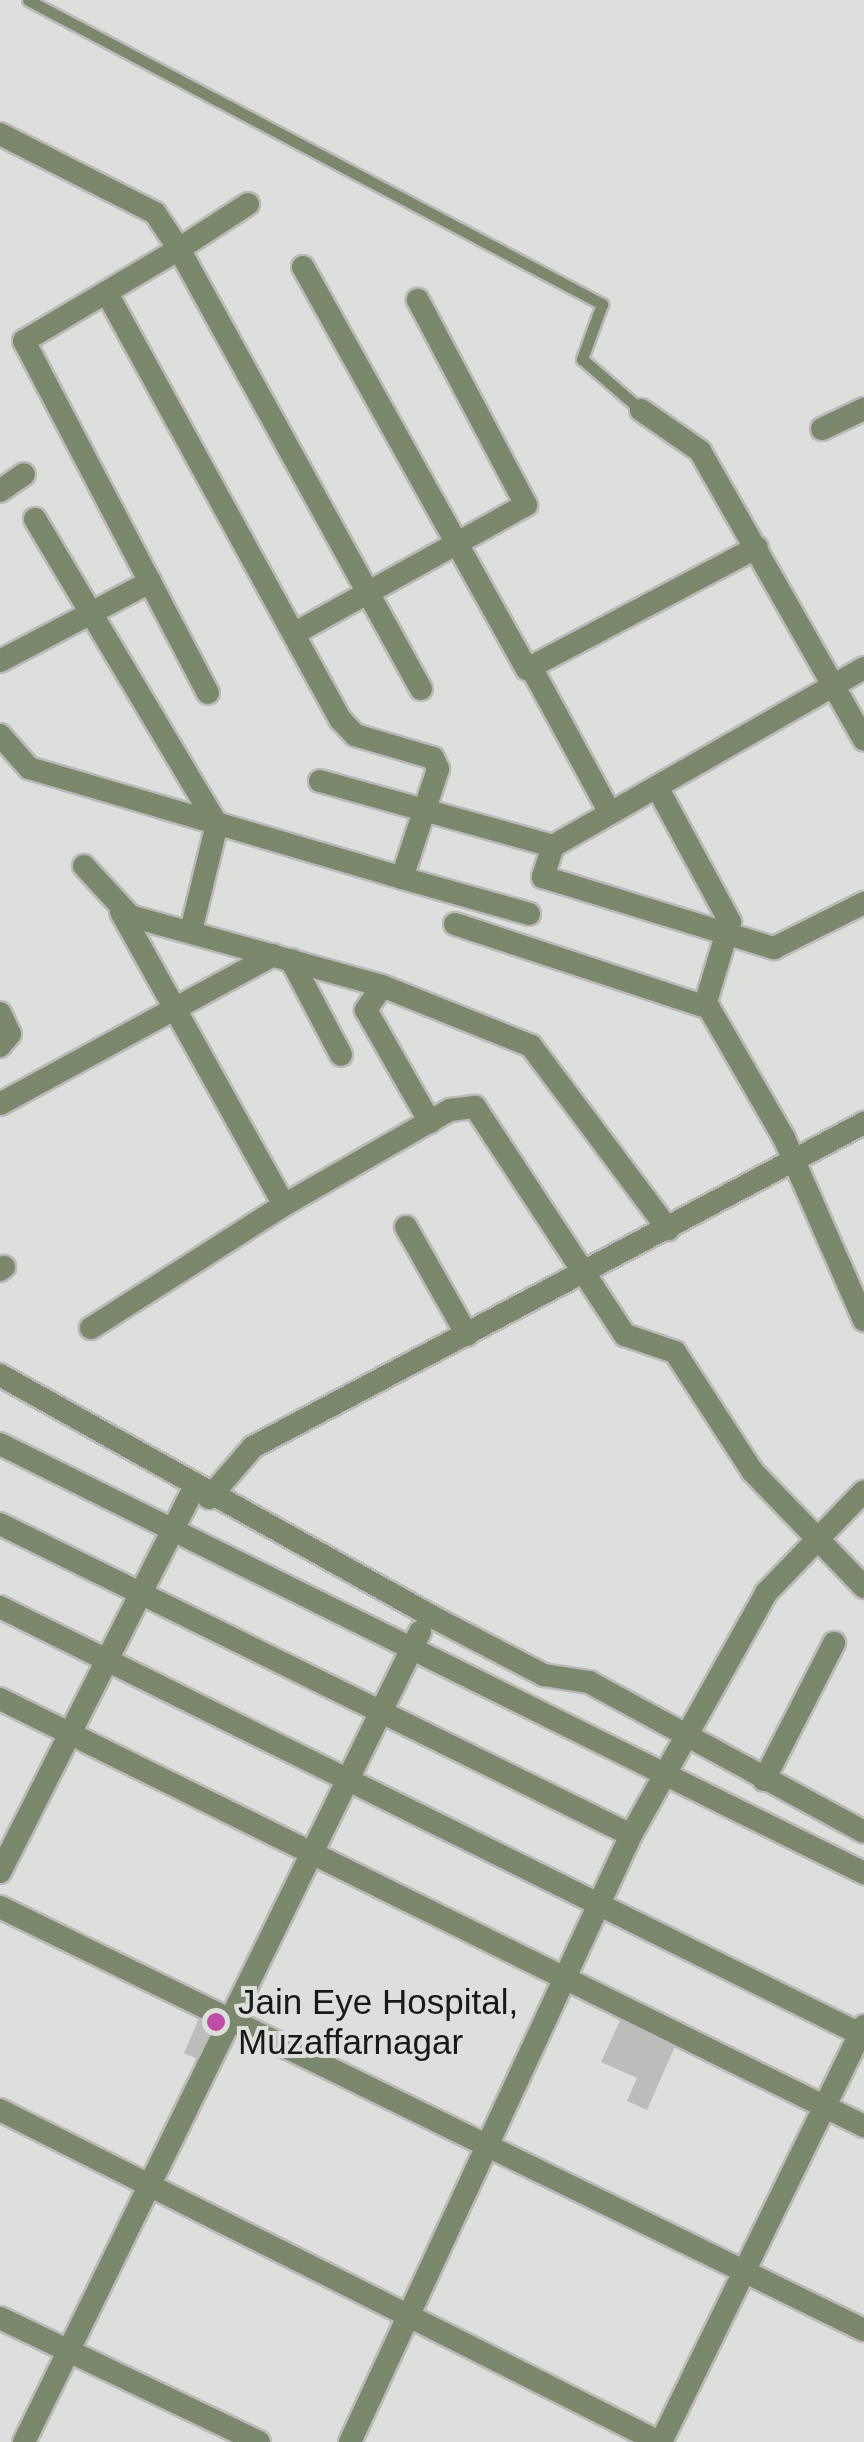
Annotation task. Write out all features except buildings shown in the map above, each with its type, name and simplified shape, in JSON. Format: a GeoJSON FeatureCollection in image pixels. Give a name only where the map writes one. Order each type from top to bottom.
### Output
{"type":"FeatureCollection","features":[{"type":"Feature","properties":{"kind":"street"},"geometry":{"type":"LineString","coordinates":[[0,134],[156,213],[421,689]]}},
{"type":"Feature","properties":{"kind":"street"},"geometry":{"type":"LineString","coordinates":[[208,693],[24,341],[248,204]]}},
{"type":"Feature","properties":{"kind":"street"},"geometry":{"type":"LineString","coordinates":[[303,267],[609,811]]}},
{"type":"Feature","properties":{"kind":"street"},"geometry":{"type":"LineString","coordinates":[[108,293],[350,731],[437,760],[426,810],[402,878]]}},
{"type":"Feature","properties":{"kind":"street"},"geometry":{"type":"LineString","coordinates":[[294,633],[519,514],[526,500],[418,300]]}},
{"type":"Feature","properties":{"kind":"street"},"geometry":{"type":"LineString","coordinates":[[822,429],[864,408]]}},
{"type":"Feature","properties":{"kind":"street"},"geometry":{"type":"LineString","coordinates":[[641,410],[691,441],[757,547],[864,740]]}},
{"type":"Feature","properties":{"kind":"street"},"geometry":{"type":"LineString","coordinates":[[0,490],[24,474]]}},
{"type":"Feature","properties":{"kind":"street"},"geometry":{"type":"LineString","coordinates":[[35,519],[87,612],[217,824],[191,931]]}},
{"type":"Feature","properties":{"kind":"street"},"geometry":{"type":"LineString","coordinates":[[533,671],[757,547]]}},
{"type":"Feature","properties":{"kind":"street"},"geometry":{"type":"LineString","coordinates":[[0,661],[150,582]]}},
{"type":"Feature","properties":{"kind":"street"},"geometry":{"type":"LineString","coordinates":[[519,943],[553,846],[864,668]]}},
{"type":"Feature","properties":{"kind":"street"},"geometry":{"type":"LineString","coordinates":[[0,735],[28,768],[529,914]]}},
{"type":"Feature","properties":{"kind":"street"},"geometry":{"type":"LineString","coordinates":[[320,782],[553,846]]}},
{"type":"Feature","properties":{"kind":"street"},"geometry":{"type":"LineString","coordinates":[[657,787],[731,934],[705,1005]]}},
{"type":"Feature","properties":{"kind":"street"},"geometry":{"type":"LineString","coordinates":[[84,866],[121,912],[284,1205]]}},
{"type":"Feature","properties":{"kind":"street"},"geometry":{"type":"LineString","coordinates":[[543,877],[782,948],[864,903]]}},
{"type":"Feature","properties":{"kind":"street"},"geometry":{"type":"LineString","coordinates":[[121,912],[382,986],[532,1046],[668,1229]]}},
{"type":"Feature","properties":{"kind":"street"},"geometry":{"type":"LineString","coordinates":[[455,924],[705,1005],[792,1164],[864,1320]]}},
{"type":"Feature","properties":{"kind":"street"},"geometry":{"type":"LineString","coordinates":[[0,1104],[174,1006],[282,958]]}},
{"type":"Feature","properties":{"kind":"street"},"geometry":{"type":"LineString","coordinates":[[282,958],[341,1055]]}},
{"type":"Feature","properties":{"kind":"street"},"geometry":{"type":"LineString","coordinates":[[382,986],[366,1010],[430,1122]]}},
{"type":"Feature","properties":{"kind":"street"},"geometry":{"type":"LineString","coordinates":[[0,1014],[10,1034],[0,1046]]}},
{"type":"Feature","properties":{"kind":"street"},"geometry":{"type":"LineString","coordinates":[[92,1328],[284,1205],[430,1122],[461,1106],[481,1111],[582,1278],[630,1340],[675,1352],[753,1472],[864,1588]]}},
{"type":"Feature","properties":{"kind":"street"},"geometry":{"type":"LineString","coordinates":[[0,1872],[176,1525],[201,1494],[253,1447],[582,1278],[864,1122]]}},
{"type":"Feature","properties":{"kind":"street"},"geometry":{"type":"LineString","coordinates":[[406,1227],[467,1334]]}},
{"type":"Feature","properties":{"kind":"street"},"geometry":{"type":"LineString","coordinates":[[0,1375],[201,1494],[544,1675],[589,1682],[864,1832]]}},
{"type":"Feature","properties":{"kind":"street"},"geometry":{"type":"LineString","coordinates":[[0,1444],[176,1525],[415,1643],[668,1769],[864,1874]]}},
{"type":"Feature","properties":{"kind":"street"},"geometry":{"type":"LineString","coordinates":[[350,2442],[492,2150],[631,1834],[766,1594],[813,1536],[864,1491]]}},
{"type":"Feature","properties":{"kind":"street"},"geometry":{"type":"LineString","coordinates":[[0,1524],[631,1834]]}},
{"type":"Feature","properties":{"kind":"street"},"geometry":{"type":"LineString","coordinates":[[0,1607],[108,1658],[347,1785],[863,2032],[660,2442],[0,2110]]}},
{"type":"Feature","properties":{"kind":"street"},"geometry":{"type":"LineString","coordinates":[[24,2442],[318,1852],[429,1614]]}},
{"type":"Feature","properties":{"kind":"street"},"geometry":{"type":"LineString","coordinates":[[764,1780],[834,1643]]}},
{"type":"Feature","properties":{"kind":"street"},"geometry":{"type":"LineString","coordinates":[[0,1699],[318,1852],[864,2126]]}},
{"type":"Feature","properties":{"kind":"street"},"geometry":{"type":"LineString","coordinates":[[0,1907],[864,2330]]}},
{"type":"Feature","properties":{"kind":"street"},"geometry":{"type":"LineString","coordinates":[[0,2318],[258,2442]]}},
{"type":"Feature","properties":{"kind":"lane"},"geometry":{"type":"LineString","coordinates":[[28,0],[602,304],[582,358],[641,410]]}},
{"type":"Feature","properties":{"kind":"place","name":"Jain Eye Hospital, Muzaffarnagar"},"geometry":{"type":"Point","coordinates":[216,2022]}}]}
